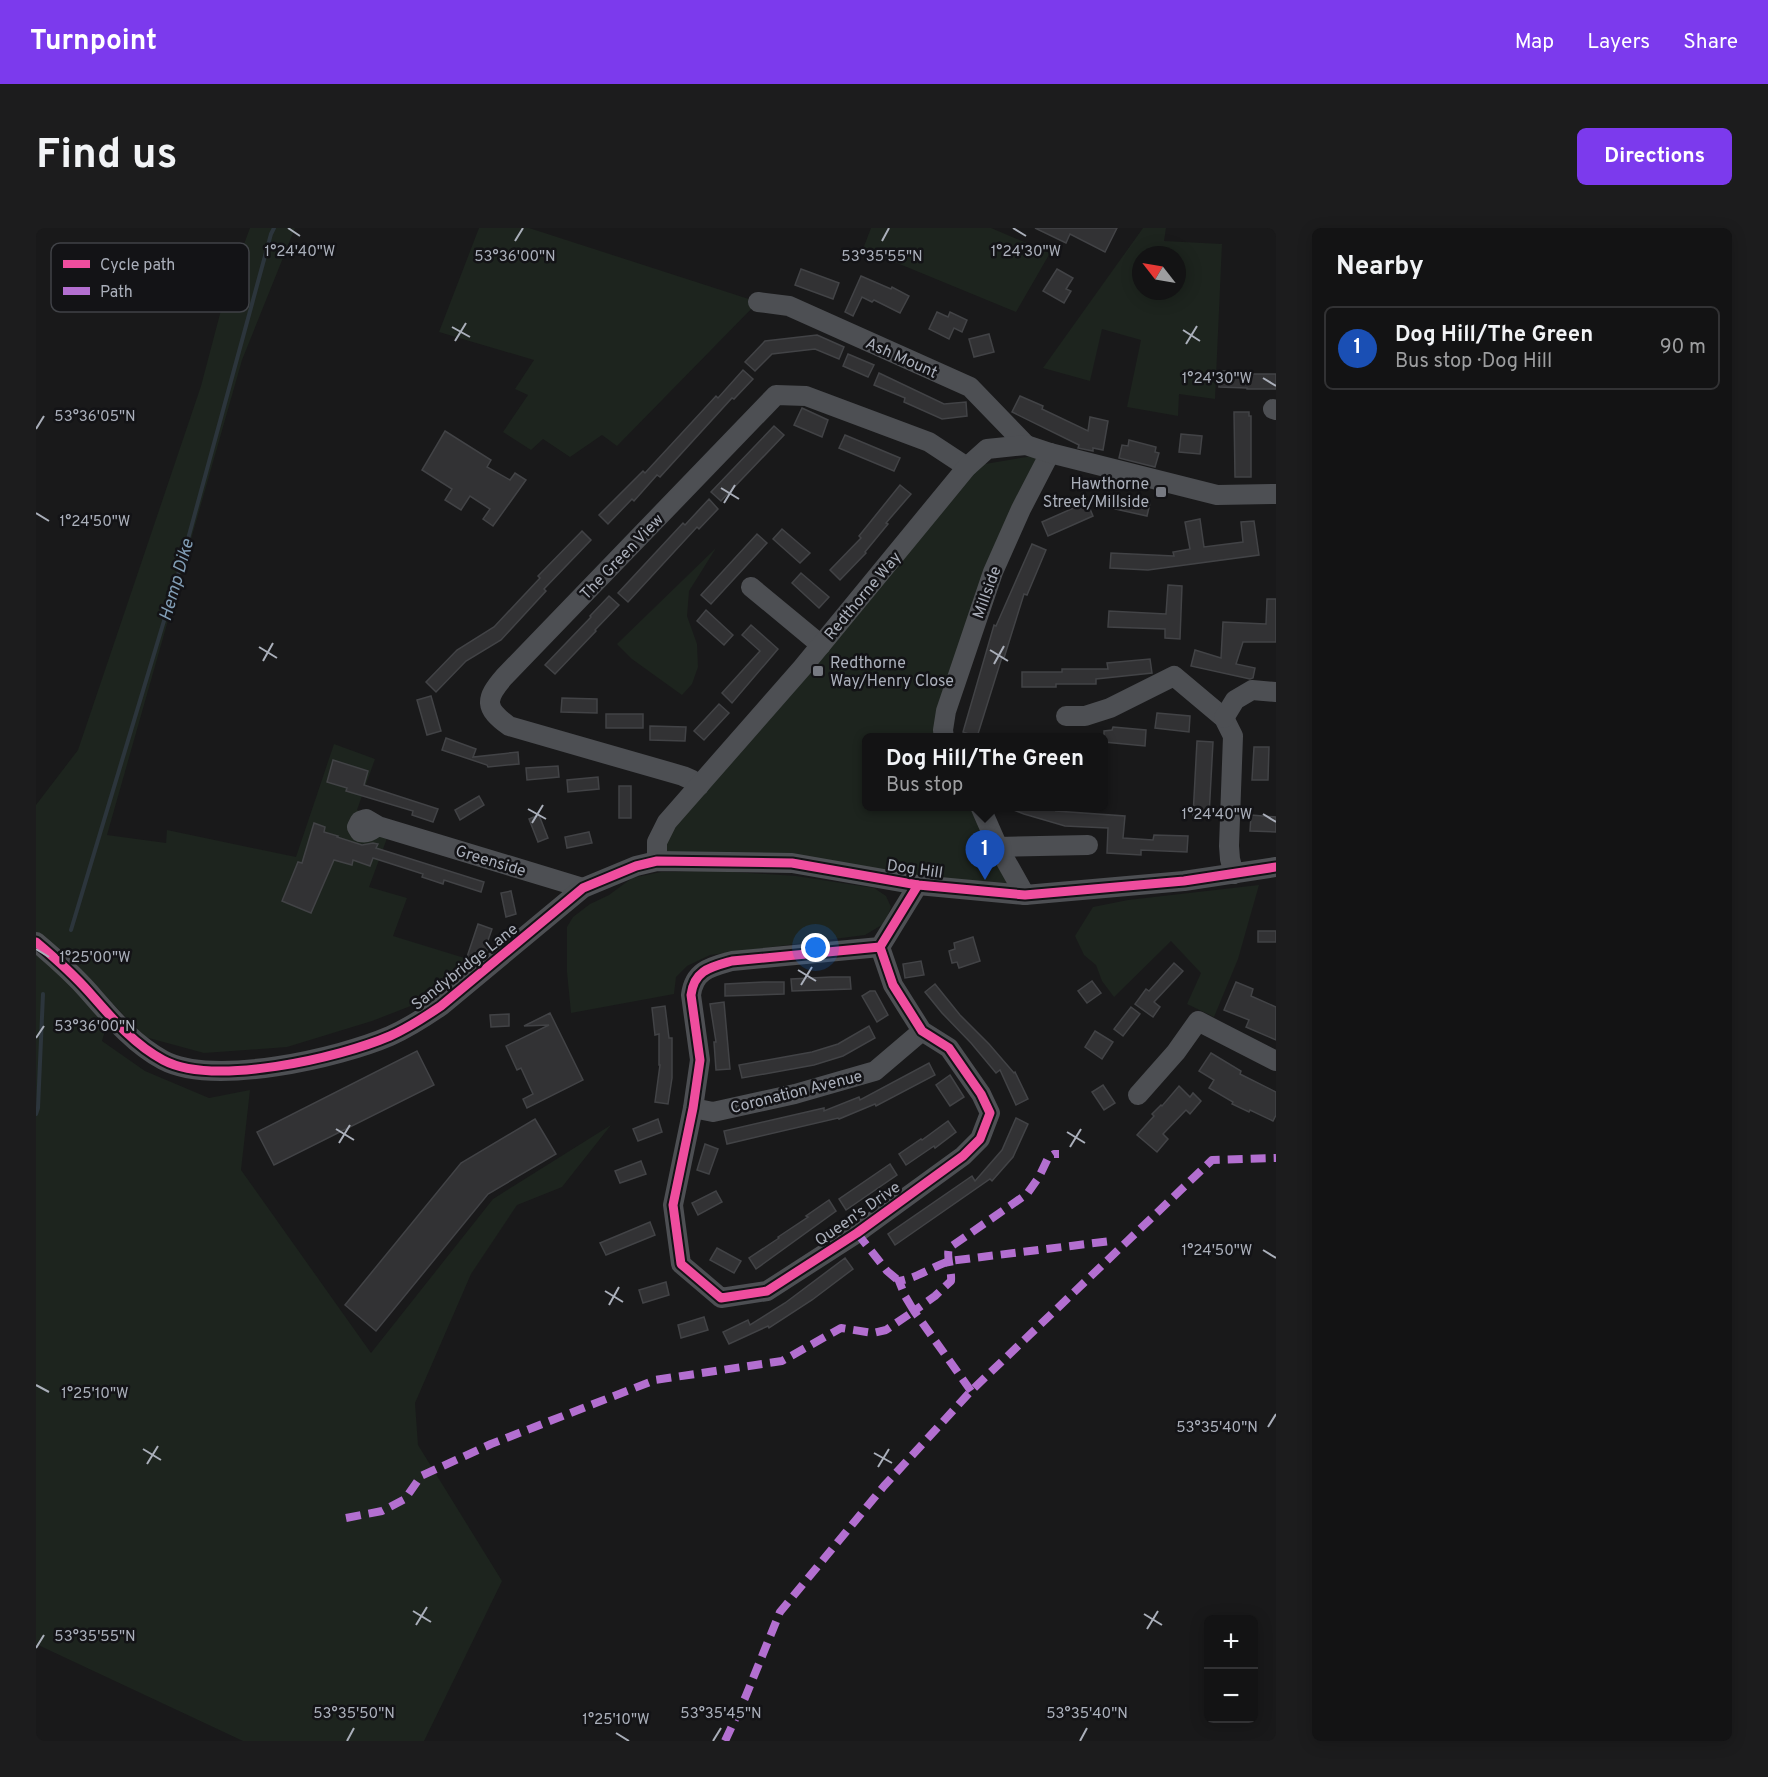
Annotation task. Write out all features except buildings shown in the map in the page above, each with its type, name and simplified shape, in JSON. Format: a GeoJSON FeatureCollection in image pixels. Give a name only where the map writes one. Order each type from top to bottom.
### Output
{"type":"FeatureCollection","features":[{"type":"Feature","properties":{"kind":"street","name":"Ash Mount"},"geometry":{"type":"LineString","coordinates":[[758,302],[789,306],[970,387],[1026,445]]}},
{"type":"Feature","properties":{"kind":"street","name":"The Green View"},"geometry":{"type":"LineString","coordinates":[[699,786],[682,776],[509,726],[497,718],[490,708],[490,697],[493,690],[776,395],[806,396],[929,442],[967,467]]}},
{"type":"Feature","properties":{"kind":"street"},"geometry":{"type":"LineString","coordinates":[[1026,445],[1217,495],[1276,494]]}},
{"type":"Feature","properties":{"kind":"street","name":"Redthorne Way"},"geometry":{"type":"LineString","coordinates":[[657,861],[657,842],[662,830],[679,807],[802,668],[967,467],[987,449],[1026,445]]}},
{"type":"Feature","properties":{"kind":"street","name":"Millside"},"geometry":{"type":"LineString","coordinates":[[943,733],[946,711],[993,572],[1021,509],[1050,453]]}},
{"type":"Feature","properties":{"kind":"street"},"geometry":{"type":"LineString","coordinates":[[751,587],[820,645]]}},
{"type":"Feature","properties":{"kind":"street"},"geometry":{"type":"LineString","coordinates":[[1066,716],[1085,716],[1110,708],[1174,676],[1224,718],[1233,736],[1229,846],[1234,874]]}},
{"type":"Feature","properties":{"kind":"street"},"geometry":{"type":"LineString","coordinates":[[1224,718],[1235,700],[1252,690],[1276,692]]}},
{"type":"Feature","properties":{"kind":"street"},"geometry":{"type":"LineString","coordinates":[[982,811],[998,847],[1025,895]]}},
{"type":"Feature","properties":{"kind":"street","name":"Greenside"},"geometry":{"type":"LineString","coordinates":[[378,826],[582,888]]}},
{"type":"Feature","properties":{"kind":"street"},"geometry":{"type":"LineString","coordinates":[[998,847],[1088,845]]}},
{"type":"Feature","properties":{"kind":"street","name":"Dog Hill"},"geometry":{"type":"LineString","coordinates":[[657,861],[792,863],[918,885],[1025,895],[1184,881],[1276,867]]}},
{"type":"Feature","properties":{"kind":"street","name":"Sandybridge Lane"},"geometry":{"type":"LineString","coordinates":[[36,942],[61,963],[110,1017],[139,1044],[164,1061],[195,1070],[254,1069],[346,1052],[391,1036],[441,1006],[582,888],[620,872],[657,861]]}},
{"type":"Feature","properties":{"kind":"street"},"geometry":{"type":"LineString","coordinates":[[880,947],[918,885]]}},
{"type":"Feature","properties":{"kind":"street","name":"Queen's Drive"},"geometry":{"type":"LineString","coordinates":[[880,947],[893,985],[922,1032],[949,1048],[981,1094],[990,1113],[980,1139],[963,1156],[857,1233],[767,1291],[721,1298],[681,1264],[673,1205],[693,1108],[700,1060],[692,995],[692,985],[698,976],[711,966],[732,961],[880,947]]}},
{"type":"Feature","properties":{"kind":"street"},"geometry":{"type":"LineString","coordinates":[[1138,1095],[1148,1072],[1176,1052],[1190,1016],[1276,1061]]}},
{"type":"Feature","properties":{"kind":"street","name":"Coronation Avenue"},"geometry":{"type":"LineString","coordinates":[[693,1108],[713,1112],[795,1094],[875,1071],[922,1032]]}},
{"type":"Feature","properties":{"kind":"shaded area"},"geometry":{"type":"Polygon","coordinates":[[[250,228],[295,228],[242,360],[107,835],[166,843],[167,830],[296,857],[334,744],[375,759],[357,810],[393,822],[369,887],[407,898],[393,936],[484,964],[452,990],[372,1021],[287,1047],[204,1053],[145,1037],[113,1004],[102,1041],[145,1071],[209,1098],[250,1090],[241,1170],[371,1353],[493,1199],[611,1125],[562,1187],[517,1205],[471,1274],[415,1403],[418,1445],[502,1581],[424,1741],[243,1741],[36,1644],[36,805],[78,750],[201,386],[221,312],[249,312],[249,243],[244,243],[250,228]]]}},
{"type":"Feature","properties":{"kind":"shaded area"},"geometry":{"type":"Polygon","coordinates":[[[479,228],[529,228],[758,302],[617,446],[602,435],[570,457],[543,439],[531,450],[503,432],[528,395],[515,389],[534,360],[439,332],[479,228]]]}},
{"type":"Feature","properties":{"kind":"shaded area"},"geometry":{"type":"Polygon","coordinates":[[[871,228],[991,228],[1050,253],[1016,312],[863,249],[871,228]]]}},
{"type":"Feature","properties":{"kind":"shaded area"},"geometry":{"type":"Polygon","coordinates":[[[1143,228],[1166,228],[1164,241],[1222,244],[1215,399],[1179,394],[1178,416],[1127,407],[1141,340],[1102,329],[1090,381],[1043,368],[1143,228]]]}},
{"type":"Feature","properties":{"kind":"shaded area"},"geometry":{"type":"Polygon","coordinates":[[[1050,453],[1021,509],[947,733],[862,733],[862,811],[983,811],[1025,895],[792,863],[657,861],[657,842],[967,467],[1050,453]]]}},
{"type":"Feature","properties":{"kind":"shaded area"},"geometry":{"type":"Polygon","coordinates":[[[716,548],[689,591],[687,616],[697,644],[698,667],[692,684],[682,695],[632,659],[617,644],[716,548]]]}},
{"type":"Feature","properties":{"kind":"shaded area"},"geometry":{"type":"Polygon","coordinates":[[[717,871],[796,876],[874,888],[886,896],[891,907],[885,923],[865,935],[710,955],[687,966],[676,977],[674,994],[571,1013],[567,972],[567,927],[573,917],[632,878],[661,872],[717,871]]]}},
{"type":"Feature","properties":{"kind":"shaded area"},"geometry":{"type":"Polygon","coordinates":[[[1259,885],[1238,959],[1214,1017],[1187,1004],[1201,973],[1171,941],[1114,997],[1102,981],[1096,965],[1084,955],[1075,936],[1093,907],[1128,900],[1259,885]]]}},
{"type":"Feature","properties":{"kind":"waterway","name":"Hemp Dike"},"geometry":{"type":"LineString","coordinates":[[71,930],[182,561],[274,228]]}},
{"type":"Feature","properties":{"kind":"waterway"},"geometry":{"type":"LineString","coordinates":[[36,1114],[43,994]]}},
{"type":"Feature","properties":{"kind":"marked path"},"geometry":{"type":"LineString","coordinates":[[971,1391],[914,1311],[951,1281],[949,1248],[1027,1194],[1048,1158],[1059,1154]]}},
{"type":"Feature","properties":{"kind":"marked path"},"geometry":{"type":"LineString","coordinates":[[725,1741],[780,1612],[884,1486],[971,1391],[1212,1160],[1276,1158]]}},
{"type":"Feature","properties":{"kind":"marked path"},"geometry":{"type":"LineString","coordinates":[[857,1233],[887,1271],[899,1281]]}},
{"type":"Feature","properties":{"kind":"marked path"},"geometry":{"type":"LineString","coordinates":[[346,1518],[382,1511],[405,1499],[421,1476],[491,1444],[655,1380],[782,1361],[841,1328],[873,1333],[886,1330],[914,1311],[899,1281],[949,1261],[1111,1241]]}},
{"type":"Feature","properties":{"kind":"cycle path"},"geometry":{"type":"LineString","coordinates":[[36,942],[77,979],[123,1029],[152,1054],[185,1068],[212,1071],[243,1070],[340,1053],[397,1033],[441,1006],[583,888],[636,866],[657,861],[792,863],[918,885],[1025,895],[1184,881],[1276,867]]}},
{"type":"Feature","properties":{"kind":"cycle path"},"geometry":{"type":"LineString","coordinates":[[880,947],[893,985],[922,1031],[949,1048],[981,1094],[990,1113],[980,1139],[963,1156],[857,1233],[767,1291],[721,1298],[681,1264],[673,1205],[693,1108],[700,1060],[691,995],[696,980],[705,971],[732,961],[880,947],[918,885]]}},
{"type":"Feature","properties":{"kind":"place","name":"Hawthorne Street/Millside"},"geometry":{"type":"Point","coordinates":[1161,492]}},
{"type":"Feature","properties":{"kind":"place","name":"Redthorne Way/Henry Close"},"geometry":{"type":"Point","coordinates":[818,671]}},
{"type":"Feature","properties":{"kind":"place","name":"Dog Hill/The Green"},"geometry":{"type":"Point","coordinates":[985,880]}}]}
